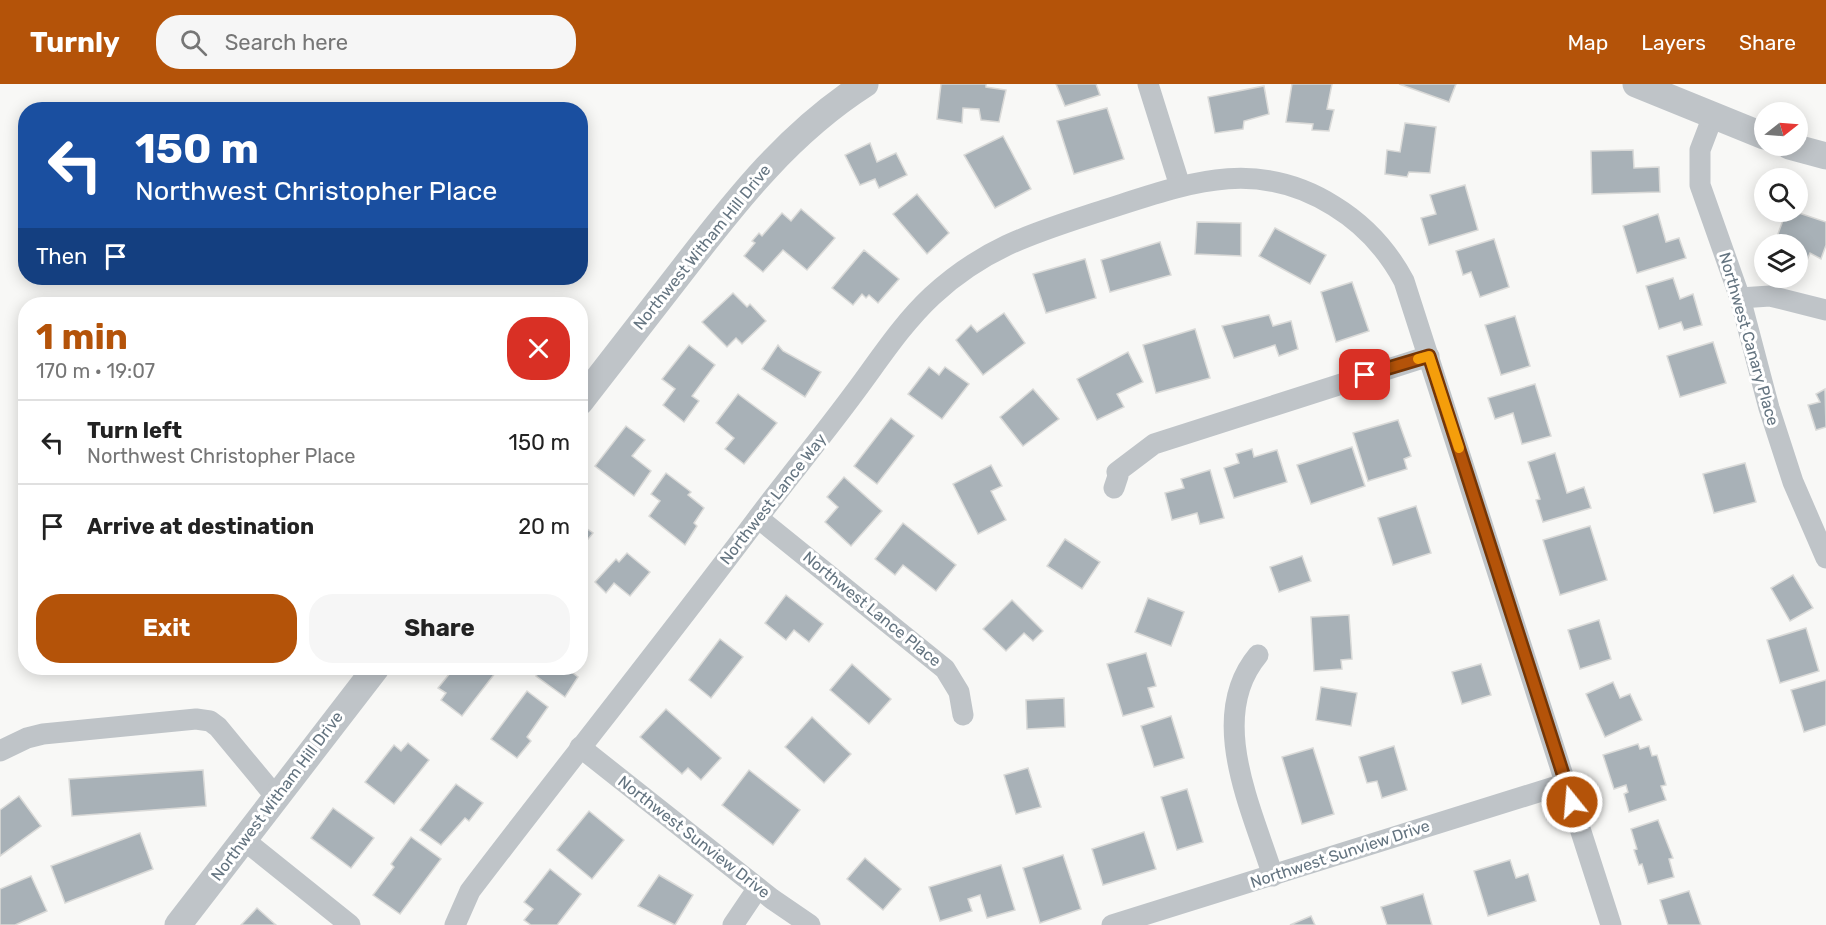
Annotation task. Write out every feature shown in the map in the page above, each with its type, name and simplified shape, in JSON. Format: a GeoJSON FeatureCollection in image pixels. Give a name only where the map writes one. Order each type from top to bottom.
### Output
{"type":"FeatureCollection","features":[{"type":"Feature","properties":{"kind":"street","name":"Northwest Witham Hill Drive"},"geometry":{"type":"LineString","coordinates":[[588,392],[739,197],[769,163],[809,125],[866,84]]}},
{"type":"Feature","properties":{"kind":"street"},"geometry":{"type":"LineString","coordinates":[[1148,84],[1180,186]]}},
{"type":"Feature","properties":{"kind":"street"},"geometry":{"type":"LineString","coordinates":[[1636,84],[1754,132]]}},
{"type":"Feature","properties":{"kind":"street","name":"Northwest Canary Place"},"geometry":{"type":"LineString","coordinates":[[1713,116],[1700,150],[1700,185],[1740,298],[1769,408],[1793,482],[1826,558]]}},
{"type":"Feature","properties":{"kind":"street"},"geometry":{"type":"LineString","coordinates":[[1808,151],[1826,156]]}},
{"type":"Feature","properties":{"kind":"street","name":"Northwest Lance Way"},"geometry":{"type":"LineString","coordinates":[[455,925],[470,891],[911,319],[932,297],[966,268],[1026,235],[1180,186],[1227,177],[1280,181],[1318,196],[1351,216],[1374,237],[1394,263],[1419,320],[1611,925]]}},
{"type":"Feature","properties":{"kind":"street"},"geometry":{"type":"LineString","coordinates":[[1740,298],[1770,296],[1826,310]]}},
{"type":"Feature","properties":{"kind":"street"},"geometry":{"type":"LineString","coordinates":[[1114,488],[1117,472],[1154,444],[1429,356]]}},
{"type":"Feature","properties":{"kind":"street","name":"Northwest Lance Place"},"geometry":{"type":"LineString","coordinates":[[758,518],[945,669],[959,692],[963,715]]}},
{"type":"Feature","properties":{"kind":"street"},"geometry":{"type":"LineString","coordinates":[[1258,655],[1243,676],[1234,701],[1232,727],[1247,791],[1273,876]]}},
{"type":"Feature","properties":{"kind":"street","name":"Northwest Witham Hill Drive"},"geometry":{"type":"LineString","coordinates":[[178,925],[371,675]]}},
{"type":"Feature","properties":{"kind":"street"},"geometry":{"type":"LineString","coordinates":[[0,751],[27,738],[44,734],[196,719],[210,722],[218,727],[276,797]]}},
{"type":"Feature","properties":{"kind":"street","name":"Northwest Sunview Drive"},"geometry":{"type":"LineString","coordinates":[[580,747],[758,888],[810,925]]}},
{"type":"Feature","properties":{"kind":"street","name":"Northwest Sunview Drive"},"geometry":{"type":"LineString","coordinates":[[1112,925],[1567,783]]}},
{"type":"Feature","properties":{"kind":"street"},"geometry":{"type":"LineString","coordinates":[[244,840],[350,925]]}},
{"type":"Feature","properties":{"kind":"street"},"geometry":{"type":"LineString","coordinates":[[733,925],[758,888]]}},
{"type":"Feature","properties":{"kind":"building"},"geometry":{"type":"Polygon","coordinates":[[[941,84],[986,84],[986,87],[1006,90],[999,122],[981,120],[979,109],[963,108],[962,123],[937,119],[941,84]]]}},
{"type":"Feature","properties":{"kind":"building"},"geometry":{"type":"Polygon","coordinates":[[[1056,84],[1096,84],[1100,95],[1065,106],[1056,84]]]}},
{"type":"Feature","properties":{"kind":"building"},"geometry":{"type":"Polygon","coordinates":[[[1292,84],[1332,84],[1327,109],[1334,110],[1329,131],[1312,130],[1313,124],[1286,122],[1292,84]]]}},
{"type":"Feature","properties":{"kind":"building"},"geometry":{"type":"Polygon","coordinates":[[[1399,84],[1456,84],[1449,102],[1399,84]]]}},
{"type":"Feature","properties":{"kind":"building"},"geometry":{"type":"Polygon","coordinates":[[[1264,86],[1269,114],[1244,121],[1243,129],[1215,133],[1208,97],[1264,86]]]}},
{"type":"Feature","properties":{"kind":"building"},"geometry":{"type":"Polygon","coordinates":[[[1107,108],[1124,159],[1074,174],[1057,121],[1107,108]]]}},
{"type":"Feature","properties":{"kind":"building"},"geometry":{"type":"Polygon","coordinates":[[[1405,123],[1436,127],[1430,173],[1409,172],[1407,177],[1385,174],[1387,150],[1400,152],[1405,123]]]}},
{"type":"Feature","properties":{"kind":"building"},"geometry":{"type":"Polygon","coordinates":[[[1003,136],[1031,189],[995,208],[964,155],[1003,136]]]}},
{"type":"Feature","properties":{"kind":"building"},"geometry":{"type":"Polygon","coordinates":[[[870,143],[877,162],[896,153],[907,175],[879,188],[875,179],[860,185],[845,155],[870,143]]]}},
{"type":"Feature","properties":{"kind":"building"},"geometry":{"type":"Polygon","coordinates":[[[1633,150],[1634,168],[1659,167],[1660,192],[1592,194],[1591,151],[1633,150]]]}},
{"type":"Feature","properties":{"kind":"building"},"geometry":{"type":"Polygon","coordinates":[[[1465,185],[1478,230],[1429,245],[1421,218],[1436,214],[1430,195],[1465,185]]]}},
{"type":"Feature","properties":{"kind":"building"},"geometry":{"type":"Polygon","coordinates":[[[917,194],[949,233],[927,254],[893,214],[917,194]]]}},
{"type":"Feature","properties":{"kind":"building"},"geometry":{"type":"Polygon","coordinates":[[[801,209],[835,238],[807,270],[783,250],[763,272],[744,256],[755,243],[752,241],[759,233],[762,236],[782,213],[791,221],[801,209]]]}},
{"type":"Feature","properties":{"kind":"building"},"geometry":{"type":"Polygon","coordinates":[[[1658,214],[1666,242],[1679,238],[1686,258],[1637,273],[1623,226],[1658,214]]]}},
{"type":"Feature","properties":{"kind":"building"},"geometry":{"type":"Polygon","coordinates":[[[1808,216],[1826,222],[1826,245],[1821,259],[1810,253],[1808,258],[1808,234],[1778,234],[1782,222],[1808,222],[1808,216]]]}},
{"type":"Feature","properties":{"kind":"building"},"geometry":{"type":"Polygon","coordinates":[[[1197,222],[1241,223],[1241,256],[1195,254],[1197,222]]]}},
{"type":"Feature","properties":{"kind":"building"},"geometry":{"type":"Polygon","coordinates":[[[1275,228],[1326,255],[1310,284],[1259,256],[1275,228]]]}},
{"type":"Feature","properties":{"kind":"building"},"geometry":{"type":"Polygon","coordinates":[[[1494,239],[1509,287],[1480,297],[1471,272],[1463,275],[1456,251],[1494,239]]]}},
{"type":"Feature","properties":{"kind":"building"},"geometry":{"type":"Polygon","coordinates":[[[1160,242],[1171,275],[1110,292],[1101,260],[1160,242]]]}},
{"type":"Feature","properties":{"kind":"building"},"geometry":{"type":"Polygon","coordinates":[[[864,250],[899,279],[878,303],[869,295],[866,298],[862,294],[853,305],[832,288],[864,250]]]}},
{"type":"Feature","properties":{"kind":"building"},"geometry":{"type":"Polygon","coordinates":[[[1085,259],[1096,298],[1046,313],[1033,274],[1085,259]]]}},
{"type":"Feature","properties":{"kind":"building"},"geometry":{"type":"Polygon","coordinates":[[[1673,278],[1680,299],[1693,294],[1702,325],[1684,330],[1681,322],[1659,329],[1646,286],[1673,278]]]}},
{"type":"Feature","properties":{"kind":"building"},"geometry":{"type":"Polygon","coordinates":[[[1352,282],[1369,331],[1336,342],[1321,292],[1352,282]]]}},
{"type":"Feature","properties":{"kind":"building"},"geometry":{"type":"Polygon","coordinates":[[[733,293],[747,307],[750,304],[766,321],[742,344],[736,338],[727,347],[702,322],[733,293]]]}},
{"type":"Feature","properties":{"kind":"building"},"geometry":{"type":"Polygon","coordinates":[[[1004,313],[1025,343],[983,375],[956,340],[971,325],[977,332],[1004,313]]]}},
{"type":"Feature","properties":{"kind":"building"},"geometry":{"type":"Polygon","coordinates":[[[1269,315],[1273,326],[1291,321],[1298,349],[1279,356],[1275,345],[1234,358],[1222,326],[1269,315]]]}},
{"type":"Feature","properties":{"kind":"building"},"geometry":{"type":"Polygon","coordinates":[[[1515,316],[1530,366],[1501,375],[1485,325],[1515,316]]]}},
{"type":"Feature","properties":{"kind":"building"},"geometry":{"type":"Polygon","coordinates":[[[1195,329],[1210,378],[1156,393],[1143,345],[1195,329]]]}},
{"type":"Feature","properties":{"kind":"building"},"geometry":{"type":"Polygon","coordinates":[[[1713,342],[1726,383],[1680,397],[1667,356],[1713,342]]]}},
{"type":"Feature","properties":{"kind":"building"},"geometry":{"type":"Polygon","coordinates":[[[689,345],[715,365],[692,396],[699,401],[684,422],[663,405],[675,389],[662,379],[689,345]]]}},
{"type":"Feature","properties":{"kind":"building"},"geometry":{"type":"Polygon","coordinates":[[[778,345],[783,351],[821,372],[805,397],[762,369],[778,345]]]}},
{"type":"Feature","properties":{"kind":"building"},"geometry":{"type":"Polygon","coordinates":[[[1128,352],[1143,382],[1117,394],[1124,407],[1097,420],[1077,379],[1128,352]]]}},
{"type":"Feature","properties":{"kind":"building"},"geometry":{"type":"Polygon","coordinates":[[[929,367],[939,375],[945,367],[969,384],[942,419],[908,394],[929,367]]]}},
{"type":"Feature","properties":{"kind":"building"},"geometry":{"type":"Polygon","coordinates":[[[1535,384],[1551,436],[1522,444],[1513,413],[1495,419],[1488,398],[1535,384]]]}},
{"type":"Feature","properties":{"kind":"building"},"geometry":{"type":"Polygon","coordinates":[[[1033,389],[1059,419],[1023,446],[1000,417],[1033,389]]]}},
{"type":"Feature","properties":{"kind":"building"},"geometry":{"type":"Polygon","coordinates":[[[1825,389],[1826,427],[1816,430],[1808,405],[1820,402],[1816,394],[1825,389]]]}},
{"type":"Feature","properties":{"kind":"building"},"geometry":{"type":"Polygon","coordinates":[[[738,394],[777,423],[744,464],[725,449],[734,438],[716,423],[738,394]]]}},
{"type":"Feature","properties":{"kind":"building"},"geometry":{"type":"Polygon","coordinates":[[[891,418],[914,436],[877,484],[854,466],[891,418]]]}},
{"type":"Feature","properties":{"kind":"building"},"geometry":{"type":"Polygon","coordinates":[[[1398,420],[1411,456],[1404,459],[1407,469],[1368,481],[1353,433],[1398,420]]]}},
{"type":"Feature","properties":{"kind":"building"},"geometry":{"type":"Polygon","coordinates":[[[626,426],[645,440],[632,456],[651,471],[634,496],[595,466],[626,426]]]}},
{"type":"Feature","properties":{"kind":"building"},"geometry":{"type":"Polygon","coordinates":[[[1352,447],[1365,486],[1311,504],[1297,465],[1352,447]]]}},
{"type":"Feature","properties":{"kind":"building"},"geometry":{"type":"Polygon","coordinates":[[[1252,449],[1254,457],[1277,450],[1287,482],[1234,498],[1224,468],[1239,463],[1236,454],[1252,449]]]}},
{"type":"Feature","properties":{"kind":"building"},"geometry":{"type":"Polygon","coordinates":[[[1555,453],[1567,493],[1584,487],[1591,508],[1543,522],[1536,500],[1540,499],[1528,462],[1555,453]]]}},
{"type":"Feature","properties":{"kind":"building"},"geometry":{"type":"Polygon","coordinates":[[[1745,463],[1756,502],[1714,513],[1703,474],[1745,463]]]}},
{"type":"Feature","properties":{"kind":"building"},"geometry":{"type":"Polygon","coordinates":[[[991,465],[1002,486],[991,491],[1006,520],[978,534],[953,484],[991,465]]]}},
{"type":"Feature","properties":{"kind":"building"},"geometry":{"type":"Polygon","coordinates":[[[1210,470],[1224,518],[1200,524],[1197,513],[1172,520],[1165,493],[1184,488],[1181,479],[1210,470]]]}},
{"type":"Feature","properties":{"kind":"building"},"geometry":{"type":"Polygon","coordinates":[[[666,473],[691,492],[688,495],[704,508],[694,523],[697,526],[685,545],[649,516],[660,501],[651,494],[666,473]]]}},
{"type":"Feature","properties":{"kind":"building"},"geometry":{"type":"Polygon","coordinates":[[[844,477],[882,511],[851,546],[825,522],[838,507],[827,497],[844,477]]]}},
{"type":"Feature","properties":{"kind":"building"},"geometry":{"type":"Polygon","coordinates":[[[1416,506],[1431,553],[1393,565],[1378,518],[1416,506]]]}},
{"type":"Feature","properties":{"kind":"building"},"geometry":{"type":"Polygon","coordinates":[[[903,523],[956,565],[936,591],[903,565],[895,575],[875,559],[903,523]]]}},
{"type":"Feature","properties":{"kind":"building"},"geometry":{"type":"Polygon","coordinates":[[[1590,526],[1607,580],[1560,595],[1543,540],[1590,526]]]}},
{"type":"Feature","properties":{"kind":"building"},"geometry":{"type":"Polygon","coordinates":[[[588,530],[593,533],[588,539],[588,530]]]}},
{"type":"Feature","properties":{"kind":"building"},"geometry":{"type":"Polygon","coordinates":[[[1065,539],[1100,562],[1082,589],[1047,566],[1065,539]]]}},
{"type":"Feature","properties":{"kind":"building"},"geometry":{"type":"Polygon","coordinates":[[[627,553],[650,572],[630,596],[614,583],[606,593],[595,582],[616,559],[619,562],[627,553]]]}},
{"type":"Feature","properties":{"kind":"building"},"geometry":{"type":"Polygon","coordinates":[[[1302,556],[1311,581],[1279,592],[1270,567],[1302,556]]]}},
{"type":"Feature","properties":{"kind":"building"},"geometry":{"type":"Polygon","coordinates":[[[1793,575],[1813,608],[1790,621],[1771,588],[1793,575]]]}},
{"type":"Feature","properties":{"kind":"building"},"geometry":{"type":"Polygon","coordinates":[[[786,595],[823,624],[809,642],[794,630],[786,640],[765,623],[786,595]]]}},
{"type":"Feature","properties":{"kind":"building"},"geometry":{"type":"Polygon","coordinates":[[[1148,598],[1184,612],[1171,646],[1135,632],[1148,598]]]}},
{"type":"Feature","properties":{"kind":"building"},"geometry":{"type":"Polygon","coordinates":[[[1012,600],[1043,631],[1033,641],[1024,633],[1006,651],[983,629],[1012,600]]]}},
{"type":"Feature","properties":{"kind":"building"},"geometry":{"type":"Polygon","coordinates":[[[1349,615],[1352,659],[1341,660],[1342,669],[1314,671],[1311,617],[1349,615]]]}},
{"type":"Feature","properties":{"kind":"building"},"geometry":{"type":"Polygon","coordinates":[[[1599,620],[1611,659],[1580,669],[1568,630],[1599,620]]]}},
{"type":"Feature","properties":{"kind":"building"},"geometry":{"type":"Polygon","coordinates":[[[1806,628],[1819,671],[1780,683],[1767,640],[1806,628]]]}},
{"type":"Feature","properties":{"kind":"building"},"geometry":{"type":"Polygon","coordinates":[[[720,639],[743,657],[711,698],[689,680],[720,639]]]}},
{"type":"Feature","properties":{"kind":"building"},"geometry":{"type":"Polygon","coordinates":[[[1146,653],[1156,686],[1148,688],[1154,707],[1123,716],[1107,664],[1146,653]]]}},
{"type":"Feature","properties":{"kind":"building"},"geometry":{"type":"Polygon","coordinates":[[[852,664],[891,699],[869,724],[830,690],[852,664]]]}},
{"type":"Feature","properties":{"kind":"building"},"geometry":{"type":"Polygon","coordinates":[[[1481,664],[1491,695],[1462,704],[1452,672],[1481,664]]]}},
{"type":"Feature","properties":{"kind":"building"},"geometry":{"type":"Polygon","coordinates":[[[448,675],[494,675],[462,716],[441,700],[446,693],[438,688],[448,675]]]}},
{"type":"Feature","properties":{"kind":"building"},"geometry":{"type":"Polygon","coordinates":[[[575,675],[578,677],[565,697],[536,676],[575,675]]]}},
{"type":"Feature","properties":{"kind":"building"},"geometry":{"type":"Polygon","coordinates":[[[1826,680],[1826,725],[1804,732],[1791,690],[1826,680]]]}},
{"type":"Feature","properties":{"kind":"building"},"geometry":{"type":"Polygon","coordinates":[[[1613,682],[1620,698],[1630,694],[1642,720],[1605,737],[1586,694],[1613,682]]]}},
{"type":"Feature","properties":{"kind":"building"},"geometry":{"type":"Polygon","coordinates":[[[1321,687],[1357,693],[1351,726],[1316,720],[1321,687]]]}},
{"type":"Feature","properties":{"kind":"building"},"geometry":{"type":"Polygon","coordinates":[[[527,691],[548,707],[527,737],[531,741],[517,758],[491,739],[527,691]]]}},
{"type":"Feature","properties":{"kind":"building"},"geometry":{"type":"Polygon","coordinates":[[[1064,698],[1065,727],[1027,729],[1026,700],[1064,698]]]}},
{"type":"Feature","properties":{"kind":"building"},"geometry":{"type":"Polygon","coordinates":[[[666,709],[721,758],[701,780],[688,768],[682,774],[640,737],[666,709]]]}},
{"type":"Feature","properties":{"kind":"building"},"geometry":{"type":"Polygon","coordinates":[[[1171,716],[1184,758],[1154,767],[1141,726],[1171,716]]]}},
{"type":"Feature","properties":{"kind":"building"},"geometry":{"type":"Polygon","coordinates":[[[812,717],[851,754],[824,783],[785,747],[812,717]]]}},
{"type":"Feature","properties":{"kind":"building"},"geometry":{"type":"Polygon","coordinates":[[[408,743],[429,760],[394,804],[365,782],[394,745],[401,751],[408,743]]]}},
{"type":"Feature","properties":{"kind":"building"},"geometry":{"type":"Polygon","coordinates":[[[1638,744],[1640,749],[1649,746],[1652,756],[1657,755],[1666,785],[1661,786],[1666,800],[1629,812],[1624,794],[1628,792],[1626,785],[1614,789],[1603,755],[1638,744]]]}},
{"type":"Feature","properties":{"kind":"building"},"geometry":{"type":"Polygon","coordinates":[[[1394,746],[1407,790],[1382,798],[1377,781],[1367,783],[1359,757],[1394,746]]]}},
{"type":"Feature","properties":{"kind":"building"},"geometry":{"type":"Polygon","coordinates":[[[1313,748],[1334,814],[1302,824],[1282,757],[1313,748]]]}},
{"type":"Feature","properties":{"kind":"building"},"geometry":{"type":"Polygon","coordinates":[[[1028,768],[1041,807],[1016,814],[1004,775],[1028,768]]]}},
{"type":"Feature","properties":{"kind":"building"},"geometry":{"type":"Polygon","coordinates":[[[203,770],[206,806],[72,816],[69,779],[203,770]]]}},
{"type":"Feature","properties":{"kind":"building"},"geometry":{"type":"Polygon","coordinates":[[[749,770],[800,810],[773,845],[722,805],[749,770]]]}},
{"type":"Feature","properties":{"kind":"building"},"geometry":{"type":"Polygon","coordinates":[[[456,784],[483,803],[469,821],[465,818],[441,845],[420,830],[456,784]]]}},
{"type":"Feature","properties":{"kind":"building"},"geometry":{"type":"Polygon","coordinates":[[[1187,789],[1203,842],[1177,850],[1161,797],[1187,789]]]}},
{"type":"Feature","properties":{"kind":"building"},"geometry":{"type":"Polygon","coordinates":[[[19,796],[41,826],[0,856],[0,810],[19,796]]]}},
{"type":"Feature","properties":{"kind":"building"},"geometry":{"type":"Polygon","coordinates":[[[333,808],[374,838],[351,868],[311,838],[333,808]]]}},
{"type":"Feature","properties":{"kind":"building"},"geometry":{"type":"Polygon","coordinates":[[[589,811],[624,840],[592,879],[557,850],[589,811]]]}},
{"type":"Feature","properties":{"kind":"building"},"geometry":{"type":"Polygon","coordinates":[[[1658,820],[1673,858],[1669,859],[1674,877],[1648,884],[1642,864],[1639,865],[1634,850],[1637,849],[1631,829],[1658,820]]]}},
{"type":"Feature","properties":{"kind":"building"},"geometry":{"type":"Polygon","coordinates":[[[1144,832],[1156,869],[1103,885],[1092,849],[1144,832]]]}},
{"type":"Feature","properties":{"kind":"building"},"geometry":{"type":"Polygon","coordinates":[[[140,833],[153,869],[65,903],[51,866],[140,833]]]}},
{"type":"Feature","properties":{"kind":"building"},"geometry":{"type":"Polygon","coordinates":[[[411,837],[441,859],[400,914],[373,895],[394,867],[391,864],[411,837]]]}},
{"type":"Feature","properties":{"kind":"building"},"geometry":{"type":"Polygon","coordinates":[[[1063,855],[1081,909],[1040,923],[1023,868],[1063,855]]]}},
{"type":"Feature","properties":{"kind":"building"},"geometry":{"type":"Polygon","coordinates":[[[865,858],[901,889],[883,910],[847,879],[865,858]]]}},
{"type":"Feature","properties":{"kind":"building"},"geometry":{"type":"Polygon","coordinates":[[[1510,860],[1516,878],[1528,874],[1536,901],[1488,916],[1474,871],[1510,860]]]}},
{"type":"Feature","properties":{"kind":"building"},"geometry":{"type":"Polygon","coordinates":[[[1001,865],[1015,910],[987,918],[980,895],[968,899],[972,911],[940,921],[929,887],[1001,865]]]}},
{"type":"Feature","properties":{"kind":"building"},"geometry":{"type":"Polygon","coordinates":[[[550,869],[581,894],[557,925],[531,925],[524,920],[533,909],[524,902],[550,869]]]}},
{"type":"Feature","properties":{"kind":"building"},"geometry":{"type":"Polygon","coordinates":[[[659,875],[693,895],[675,925],[638,906],[659,875]]]}},
{"type":"Feature","properties":{"kind":"building"},"geometry":{"type":"Polygon","coordinates":[[[31,876],[47,911],[15,925],[0,925],[0,889],[31,876]]]}},
{"type":"Feature","properties":{"kind":"building"},"geometry":{"type":"Polygon","coordinates":[[[1689,891],[1701,925],[1668,925],[1660,900],[1689,891]]]}},
{"type":"Feature","properties":{"kind":"building"},"geometry":{"type":"Polygon","coordinates":[[[1423,894],[1432,925],[1387,925],[1381,907],[1423,894]]]}},
{"type":"Feature","properties":{"kind":"building"},"geometry":{"type":"Polygon","coordinates":[[[257,908],[276,925],[241,925],[257,908]]]}},
{"type":"Feature","properties":{"kind":"building"},"geometry":{"type":"Polygon","coordinates":[[[1311,916],[1315,925],[1290,925],[1311,916]]]}},
{"type":"Feature","properties":{"kind":"slow traffic"},"geometry":{"type":"LineString","coordinates":[[1418,359],[1429,356],[1459,448]]}},
{"type":"Feature","properties":{"kind":"route"},"geometry":{"type":"LineString","coordinates":[[1365,375],[1429,356],[1572,802]]}}]}
